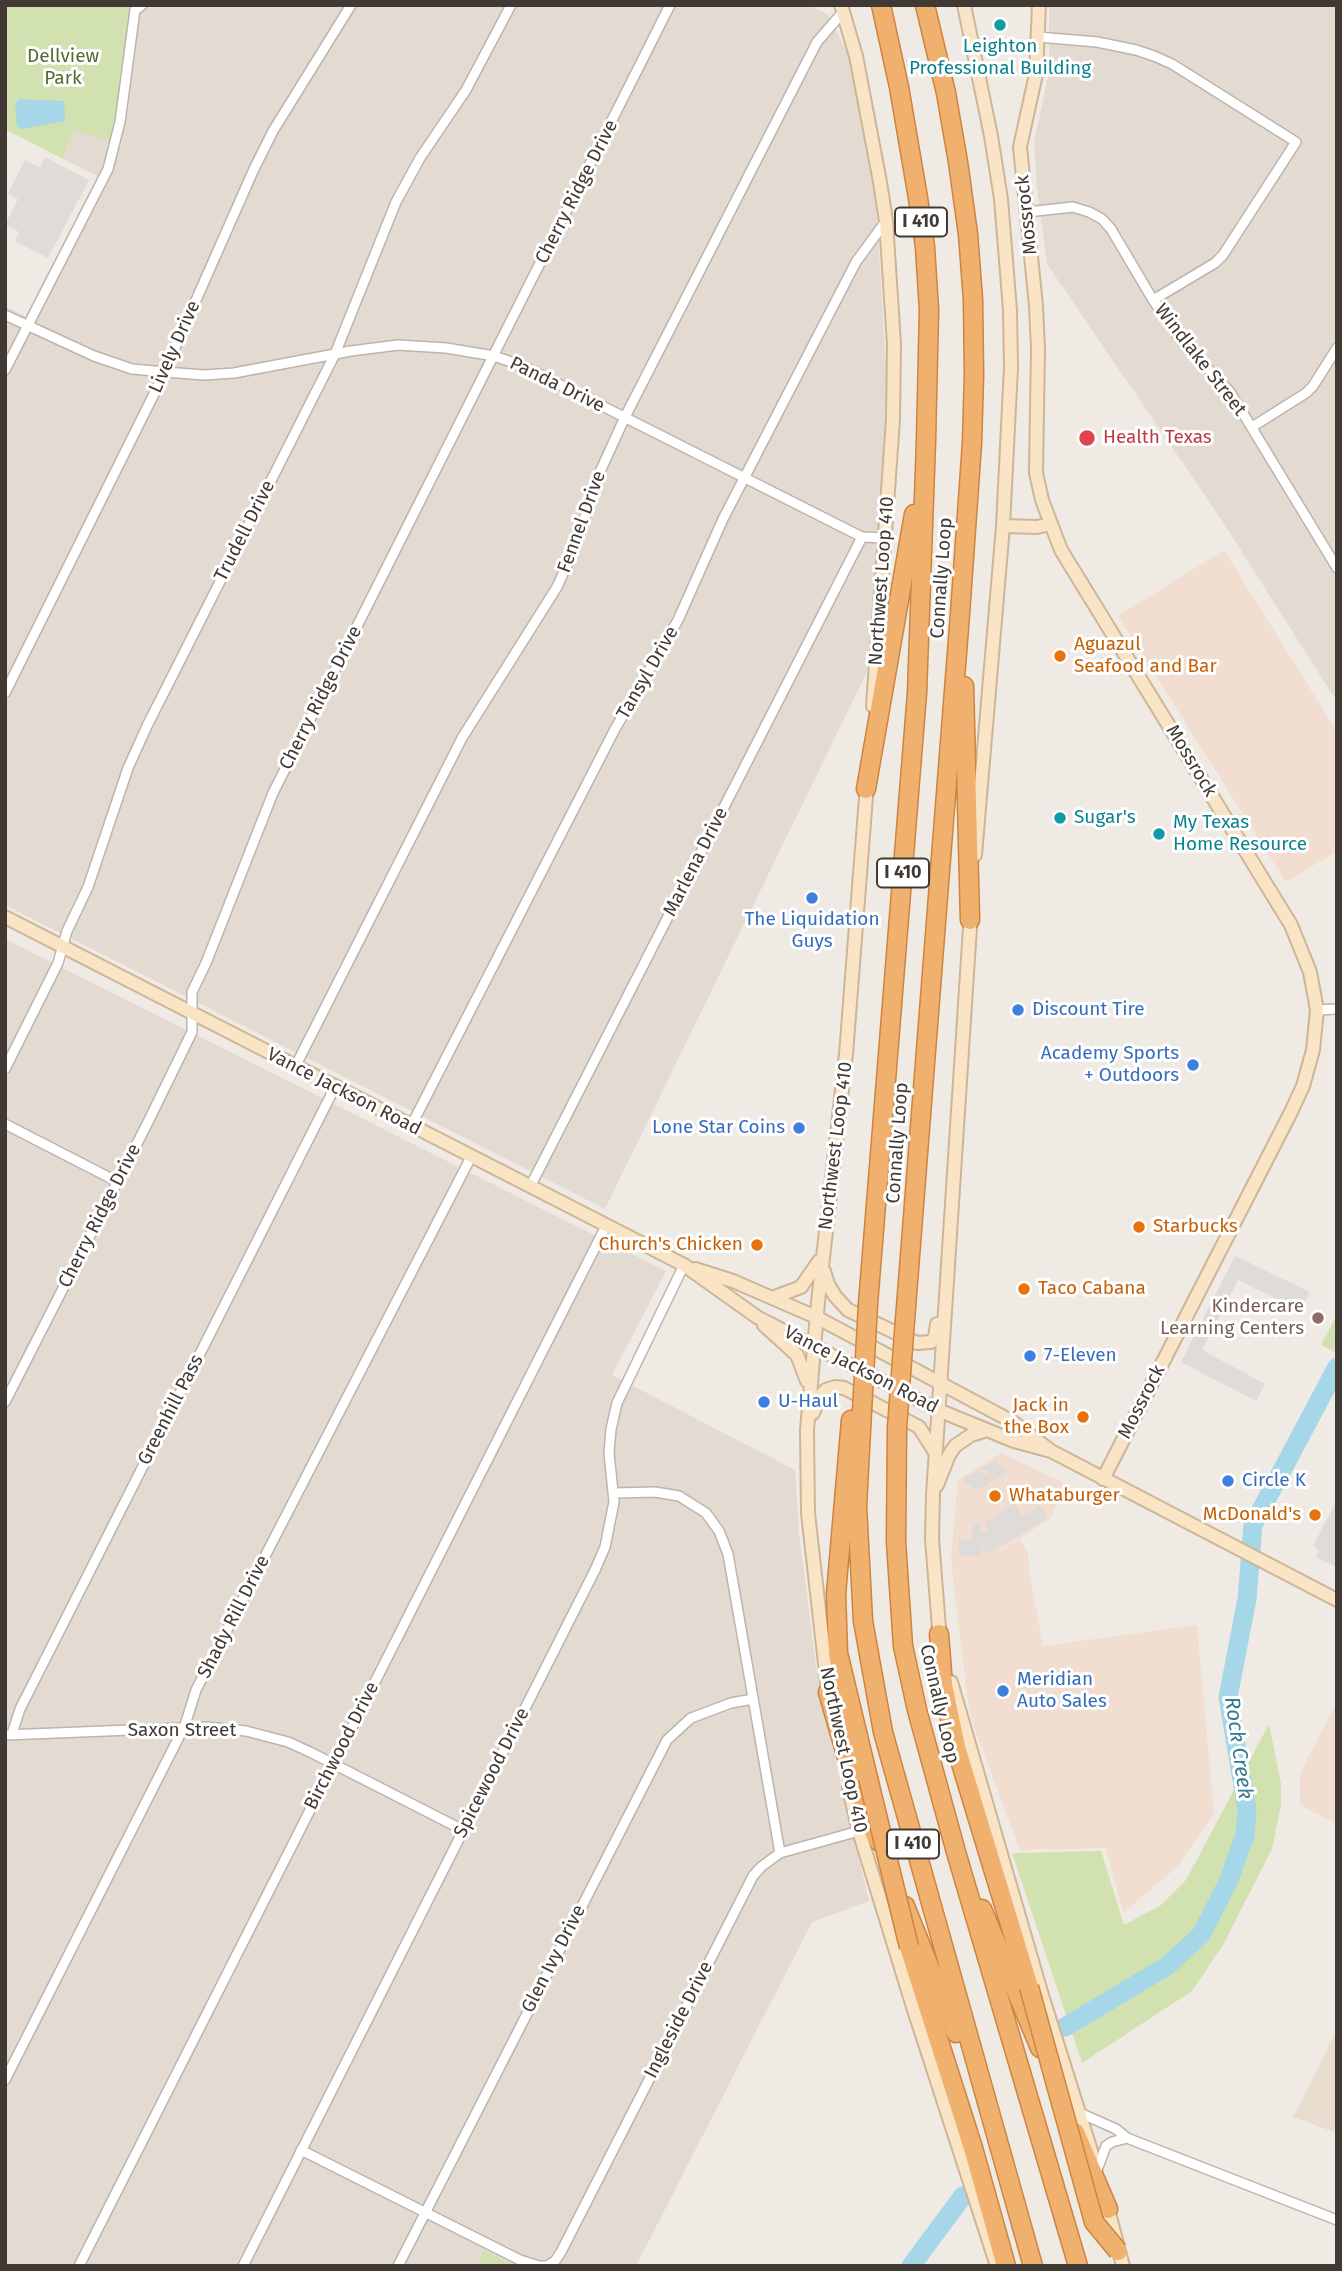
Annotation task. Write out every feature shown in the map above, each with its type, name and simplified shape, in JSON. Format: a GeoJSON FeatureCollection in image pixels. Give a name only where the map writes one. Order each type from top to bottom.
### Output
{"type":"FeatureCollection","features":[{"type":"Feature","properties":{"kind":"highway","name":"Connally Loop"},"geometry":{"type":"LineString","coordinates":[[858,1408],[917,693],[929,310],[925,247],[899,87],[881,5]]}},
{"type":"Feature","properties":{"kind":"highway","name":"Connally Loop"},"geometry":{"type":"LineString","coordinates":[[925,5],[941,69],[968,234],[972,300],[972,443],[897,1428],[896,1542],[903,1646],[917,1710],[956,1852],[1078,2266]]}},
{"type":"Feature","properties":{"kind":"highway"},"geometry":{"type":"LineString","coordinates":[[866,789],[926,442]]}},
{"type":"Feature","properties":{"kind":"highway"},"geometry":{"type":"LineString","coordinates":[[960,614],[970,920]]}},
{"type":"Feature","properties":{"kind":"highway"},"geometry":{"type":"LineString","coordinates":[[858,1408],[847,1447],[836,1594],[838,1653],[909,1947],[973,2148],[1006,2266]]}},
{"type":"Feature","properties":{"kind":"highway","name":"I 410"},"geometry":{"type":"LineString","coordinates":[[858,1408],[857,1506],[863,1621],[883,1732],[1033,2266]]}},
{"type":"Feature","properties":{"kind":"highway"},"geometry":{"type":"LineString","coordinates":[[939,1634],[943,1685],[956,1747],[1029,1987],[1094,2222],[1121,2261]]}},
{"type":"Feature","properties":{"kind":"highway"},"geometry":{"type":"LineString","coordinates":[[828,1692],[855,1786],[989,2114]]}},
{"type":"Feature","properties":{"kind":"highway"},"geometry":{"type":"LineString","coordinates":[[956,1852],[1000,1949],[1108,2209]]}},
{"type":"Feature","properties":{"kind":"main road"},"geometry":{"type":"LineString","coordinates":[[964,5],[1001,199],[1011,367],[1003,526],[970,920],[935,1453],[932,1539],[939,1634],[967,1742],[1097,2170],[1121,2261]]}},
{"type":"Feature","properties":{"kind":"main road","name":"Mossrock"},"geometry":{"type":"LineString","coordinates":[[1039,5],[1034,84],[1020,147],[1038,349],[1036,473],[1042,500],[1062,550],[1291,925],[1310,972],[1317,1010],[1313,1049],[1303,1086],[1103,1479]]}},
{"type":"Feature","properties":{"kind":"main road","name":"Northwest Loop 410"},"geometry":{"type":"LineString","coordinates":[[842,8],[856,56],[869,118],[886,221],[892,295],[894,386],[846,1054],[809,1390],[808,1513],[828,1692],[859,1831],[997,2266]]}},
{"type":"Feature","properties":{"kind":"main road"},"geometry":{"type":"LineString","coordinates":[[1003,526],[1037,527],[1051,524]]}},
{"type":"Feature","properties":{"kind":"main road","name":"Vance Jackson Road"},"geometry":{"type":"LineString","coordinates":[[5,917],[684,1265],[757,1317],[938,1410],[1051,1451]]}},
{"type":"Feature","properties":{"kind":"main road"},"geometry":{"type":"LineString","coordinates":[[822,1259],[828,1284],[848,1310],[917,1343],[931,1342],[935,1337],[946,1279]]}},
{"type":"Feature","properties":{"kind":"main road"},"geometry":{"type":"LineString","coordinates":[[772,1298],[802,1287],[822,1259]]}},
{"type":"Feature","properties":{"kind":"main road","name":"Vance Jackson Road"},"geometry":{"type":"LineString","coordinates":[[684,1265],[733,1280],[816,1317],[1013,1422],[1051,1451],[1337,1600]]}},
{"type":"Feature","properties":{"kind":"main road"},"geometry":{"type":"LineString","coordinates":[[757,1317],[797,1355],[809,1390]]}},
{"type":"Feature","properties":{"kind":"main road"},"geometry":{"type":"LineString","coordinates":[[807,1430],[820,1395],[835,1387],[844,1388],[919,1427],[935,1453]]}},
{"type":"Feature","properties":{"kind":"main road"},"geometry":{"type":"LineString","coordinates":[[933,1495],[955,1446],[971,1435],[987,1430]]}},
{"type":"Feature","properties":{"kind":"street","name":"Lively Drive"},"geometry":{"type":"LineString","coordinates":[[5,693],[165,372],[273,131],[351,5]]}},
{"type":"Feature","properties":{"kind":"street","name":"Trudell Drive"},"geometry":{"type":"LineString","coordinates":[[5,1069],[58,962],[67,931],[88,887],[128,768],[335,354],[396,202],[420,158],[471,81],[511,5]]}},
{"type":"Feature","properties":{"kind":"street","name":"Cherry Ridge Drive"},"geometry":{"type":"LineString","coordinates":[[5,1402],[192,1032],[192,992],[273,793],[670,5]]}},
{"type":"Feature","properties":{"kind":"street"},"geometry":{"type":"LineString","coordinates":[[5,370],[102,184],[114,152],[137,7]]}},
{"type":"Feature","properties":{"kind":"street","name":"Fennel Drive"},"geometry":{"type":"LineString","coordinates":[[295,1067],[462,738],[557,587],[576,545],[599,474],[625,417],[817,42],[842,8]]}},
{"type":"Feature","properties":{"kind":"street"},"geometry":{"type":"LineString","coordinates":[[1038,37],[1107,43],[1154,56],[1172,64],[1296,142],[1223,255],[1215,263],[1153,300]]}},
{"type":"Feature","properties":{"kind":"street","name":"Windlake Street"},"geometry":{"type":"LineString","coordinates":[[1027,212],[1073,207],[1102,219],[1111,229],[1153,300],[1180,339],[1230,392],[1336,565]]}},
{"type":"Feature","properties":{"kind":"street","name":"Tansyl Drive"},"geometry":{"type":"LineString","coordinates":[[411,1126],[615,729],[678,620],[723,519],[856,262],[886,221]]}},
{"type":"Feature","properties":{"kind":"street","name":"Panda Drive"},"geometry":{"type":"LineString","coordinates":[[5,315],[94,356],[120,365],[165,372],[204,375],[234,373],[381,346],[421,345],[494,356],[523,366],[862,537],[885,538]]}},
{"type":"Feature","properties":{"kind":"street"},"geometry":{"type":"LineString","coordinates":[[1252,427],[1306,393],[1337,348]]}},
{"type":"Feature","properties":{"kind":"street","name":"Marlena Drive"},"geometry":{"type":"LineString","coordinates":[[530,1186],[862,537]]}},
{"type":"Feature","properties":{"kind":"street"},"geometry":{"type":"LineString","coordinates":[[1317,1010],[1337,1009]]}},
{"type":"Feature","properties":{"kind":"street","name":"Greenhill Pass"},"geometry":{"type":"LineString","coordinates":[[8,1736],[31,1685],[335,1087]]}},
{"type":"Feature","properties":{"kind":"street"},"geometry":{"type":"LineString","coordinates":[[5,1124],[118,1182]]}},
{"type":"Feature","properties":{"kind":"street","name":"Shady Rill Drive"},"geometry":{"type":"LineString","coordinates":[[5,2080],[182,1729],[196,1690],[471,1157]]}},
{"type":"Feature","properties":{"kind":"street","name":"Birchwood Drive"},"geometry":{"type":"LineString","coordinates":[[79,2266],[606,1226]]}},
{"type":"Feature","properties":{"kind":"street","name":"Spicewood Drive"},"geometry":{"type":"LineString","coordinates":[[243,2266],[595,1570],[611,1524],[614,1493],[610,1453],[611,1429],[617,1403],[684,1265]]}},
{"type":"Feature","properties":{"kind":"street"},"geometry":{"type":"LineString","coordinates":[[614,1493],[655,1492],[679,1496],[698,1506],[713,1521],[728,1554],[780,1853]]}},
{"type":"Feature","properties":{"kind":"street","name":"Glen Ivy Drive"},"geometry":{"type":"LineString","coordinates":[[398,2266],[667,1740],[691,1718],[731,1703],[753,1699]]}},
{"type":"Feature","properties":{"kind":"street","name":"Saxon Street"},"geometry":{"type":"LineString","coordinates":[[8,1736],[206,1727],[246,1731],[288,1742],[463,1830]]}},
{"type":"Feature","properties":{"kind":"street","name":"Ingleside Drive"},"geometry":{"type":"LineString","coordinates":[[547,2266],[555,2261],[561,2252],[746,1887],[761,1867],[780,1853],[859,1831]]}},
{"type":"Feature","properties":{"kind":"street"},"geometry":{"type":"LineString","coordinates":[[1080,2113],[1116,2129],[1126,2138],[1337,2220]]}},
{"type":"Feature","properties":{"kind":"street"},"geometry":{"type":"LineString","coordinates":[[1097,2170],[1106,2146],[1112,2141],[1126,2138]]}},
{"type":"Feature","properties":{"kind":"street"},"geometry":{"type":"LineString","coordinates":[[301,2150],[520,2260],[547,2266]]}},
{"type":"Feature","properties":{"kind":"shaded area"},"geometry":{"type":"Polygon","coordinates":[[[131,5],[810,5],[827,14],[851,59],[876,200],[889,414],[867,672],[605,1209],[5,905],[5,306],[27,317],[98,176],[63,159],[73,129],[110,140],[117,110],[131,5]]]}},
{"type":"Feature","properties":{"kind":"shaded area"},"geometry":{"type":"Polygon","coordinates":[[[1049,5],[1337,5],[1337,702],[1223,522],[1047,264],[1034,142],[1049,72],[1049,5]]]}},
{"type":"Feature","properties":{"kind":"shaded area"},"geometry":{"type":"Polygon","coordinates":[[[45,157],[89,180],[48,258],[15,241],[19,232],[5,225],[18,199],[8,194],[25,160],[40,168],[45,157]]]}},
{"type":"Feature","properties":{"kind":"shaded area"},"geometry":{"type":"Polygon","coordinates":[[[1224,550],[1337,732],[1337,851],[1286,882],[1118,616],[1224,550]]]}},
{"type":"Feature","properties":{"kind":"shaded area"},"geometry":{"type":"Polygon","coordinates":[[[5,939],[666,1271],[612,1375],[795,1470],[799,1533],[816,1666],[869,1901],[812,1922],[636,2266],[516,2266],[485,2250],[476,2266],[5,2266],[5,939]]]}},
{"type":"Feature","properties":{"kind":"shaded area"},"geometry":{"type":"Polygon","coordinates":[[[1235,1256],[1310,1292],[1300,1310],[1238,1280],[1202,1350],[1265,1384],[1256,1401],[1181,1362],[1235,1256]]]}},
{"type":"Feature","properties":{"kind":"shaded area"},"geometry":{"type":"Polygon","coordinates":[[[1001,1453],[1068,1485],[1049,1520],[985,1559],[1020,1539],[1028,1554],[1043,1646],[1197,1625],[1214,1814],[1177,1867],[1123,1913],[1106,1848],[1020,1850],[973,1725],[951,1559],[958,1480],[1001,1453]]]}},
{"type":"Feature","properties":{"kind":"shaded area"},"geometry":{"type":"Polygon","coordinates":[[[995,1461],[1010,1471],[977,1490],[964,1482],[965,1478],[978,1471],[988,1476],[990,1474],[982,1468],[995,1461]]]}},
{"type":"Feature","properties":{"kind":"shaded area"},"geometry":{"type":"Polygon","coordinates":[[[1337,1500],[1336,1567],[1316,1557],[1319,1551],[1313,1546],[1337,1500]]]}},
{"type":"Feature","properties":{"kind":"shaded area"},"geometry":{"type":"Polygon","coordinates":[[[1015,1503],[1022,1516],[1040,1506],[1047,1518],[987,1554],[983,1547],[981,1556],[959,1556],[959,1540],[972,1539],[973,1522],[981,1523],[981,1532],[988,1530],[984,1522],[1015,1503]]]}},
{"type":"Feature","properties":{"kind":"shaded area"},"geometry":{"type":"Polygon","coordinates":[[[1337,1702],[1337,1824],[1300,1805],[1300,1773],[1337,1702]]]}},
{"type":"Feature","properties":{"kind":"shaded area"},"geometry":{"type":"Polygon","coordinates":[[[1337,2029],[1337,2133],[1293,2117],[1337,2029]]]}},
{"type":"Feature","properties":{"kind":"green space","name":"Dellview Park"},"geometry":{"type":"Polygon","coordinates":[[[5,5],[131,5],[117,110],[110,141],[73,130],[63,159],[5,129],[5,5]]]}},
{"type":"Feature","properties":{"kind":"green space"},"geometry":{"type":"Polygon","coordinates":[[[1337,1314],[1337,1353],[1321,1345],[1337,1314]]]}},
{"type":"Feature","properties":{"kind":"green space"},"geometry":{"type":"Polygon","coordinates":[[[1269,1724],[1281,1784],[1281,1804],[1272,1849],[1223,1945],[1192,1991],[1082,2063],[1012,1853],[1101,1851],[1124,1925],[1161,1905],[1186,1880],[1269,1724]]]}},
{"type":"Feature","properties":{"kind":"green space"},"geometry":{"type":"Polygon","coordinates":[[[484,2250],[516,2266],[476,2266],[484,2250]]]}},
{"type":"Feature","properties":{"kind":"water"},"geometry":{"type":"Polygon","coordinates":[[[19,99],[64,101],[65,121],[21,129],[17,126],[15,103],[19,99]]]}},
{"type":"Feature","properties":{"kind":"waterway","name":"Rock Creek"},"geometry":{"type":"LineString","coordinates":[[1065,2027],[1167,1966],[1201,1935],[1228,1882],[1245,1835],[1247,1810],[1228,1697],[1247,1599],[1253,1525],[1337,1367]]}},
{"type":"Feature","properties":{"kind":"waterway","name":"Rock Creek"},"geometry":{"type":"LineString","coordinates":[[911,2266],[963,2196]]}},
{"type":"Feature","properties":{"kind":"place","name":"Leighton Professional Building"},"geometry":{"type":"Point","coordinates":[1000,25]}},
{"type":"Feature","properties":{"kind":"place","name":"Health Texas"},"geometry":{"type":"Point","coordinates":[1087,438]}},
{"type":"Feature","properties":{"kind":"place","name":"Aguazul Seafood and Bar"},"geometry":{"type":"Point","coordinates":[1060,656]}},
{"type":"Feature","properties":{"kind":"place","name":"Sugar's"},"geometry":{"type":"Point","coordinates":[1060,818]}},
{"type":"Feature","properties":{"kind":"place","name":"My Texas Home Resource"},"geometry":{"type":"Point","coordinates":[1159,834]}},
{"type":"Feature","properties":{"kind":"place","name":"The Liquidation Guys"},"geometry":{"type":"Point","coordinates":[812,898]}},
{"type":"Feature","properties":{"kind":"place","name":"Discount Tire"},"geometry":{"type":"Point","coordinates":[1018,1010]}},
{"type":"Feature","properties":{"kind":"place","name":"Academy Sports + Outdoors"},"geometry":{"type":"Point","coordinates":[1193,1065]}},
{"type":"Feature","properties":{"kind":"place","name":"Lone Star Coins"},"geometry":{"type":"Point","coordinates":[799,1128]}},
{"type":"Feature","properties":{"kind":"place","name":"Starbucks"},"geometry":{"type":"Point","coordinates":[1139,1227]}},
{"type":"Feature","properties":{"kind":"place","name":"Church's Chicken"},"geometry":{"type":"Point","coordinates":[757,1245]}},
{"type":"Feature","properties":{"kind":"place","name":"Taco Cabana"},"geometry":{"type":"Point","coordinates":[1024,1289]}},
{"type":"Feature","properties":{"kind":"place","name":"Kindercare Learning Centers"},"geometry":{"type":"Point","coordinates":[1318,1318]}},
{"type":"Feature","properties":{"kind":"place","name":"7-Eleven"},"geometry":{"type":"Point","coordinates":[1030,1356]}},
{"type":"Feature","properties":{"kind":"place","name":"U-Haul"},"geometry":{"type":"Point","coordinates":[764,1402]}},
{"type":"Feature","properties":{"kind":"place","name":"Jack in the Box"},"geometry":{"type":"Point","coordinates":[1083,1417]}},
{"type":"Feature","properties":{"kind":"place","name":"Circle K"},"geometry":{"type":"Point","coordinates":[1228,1481]}},
{"type":"Feature","properties":{"kind":"place","name":"Whataburger"},"geometry":{"type":"Point","coordinates":[995,1496]}},
{"type":"Feature","properties":{"kind":"place","name":"McDonald's"},"geometry":{"type":"Point","coordinates":[1315,1515]}},
{"type":"Feature","properties":{"kind":"place","name":"Meridian Auto Sales"},"geometry":{"type":"Point","coordinates":[1003,1691]}}]}
